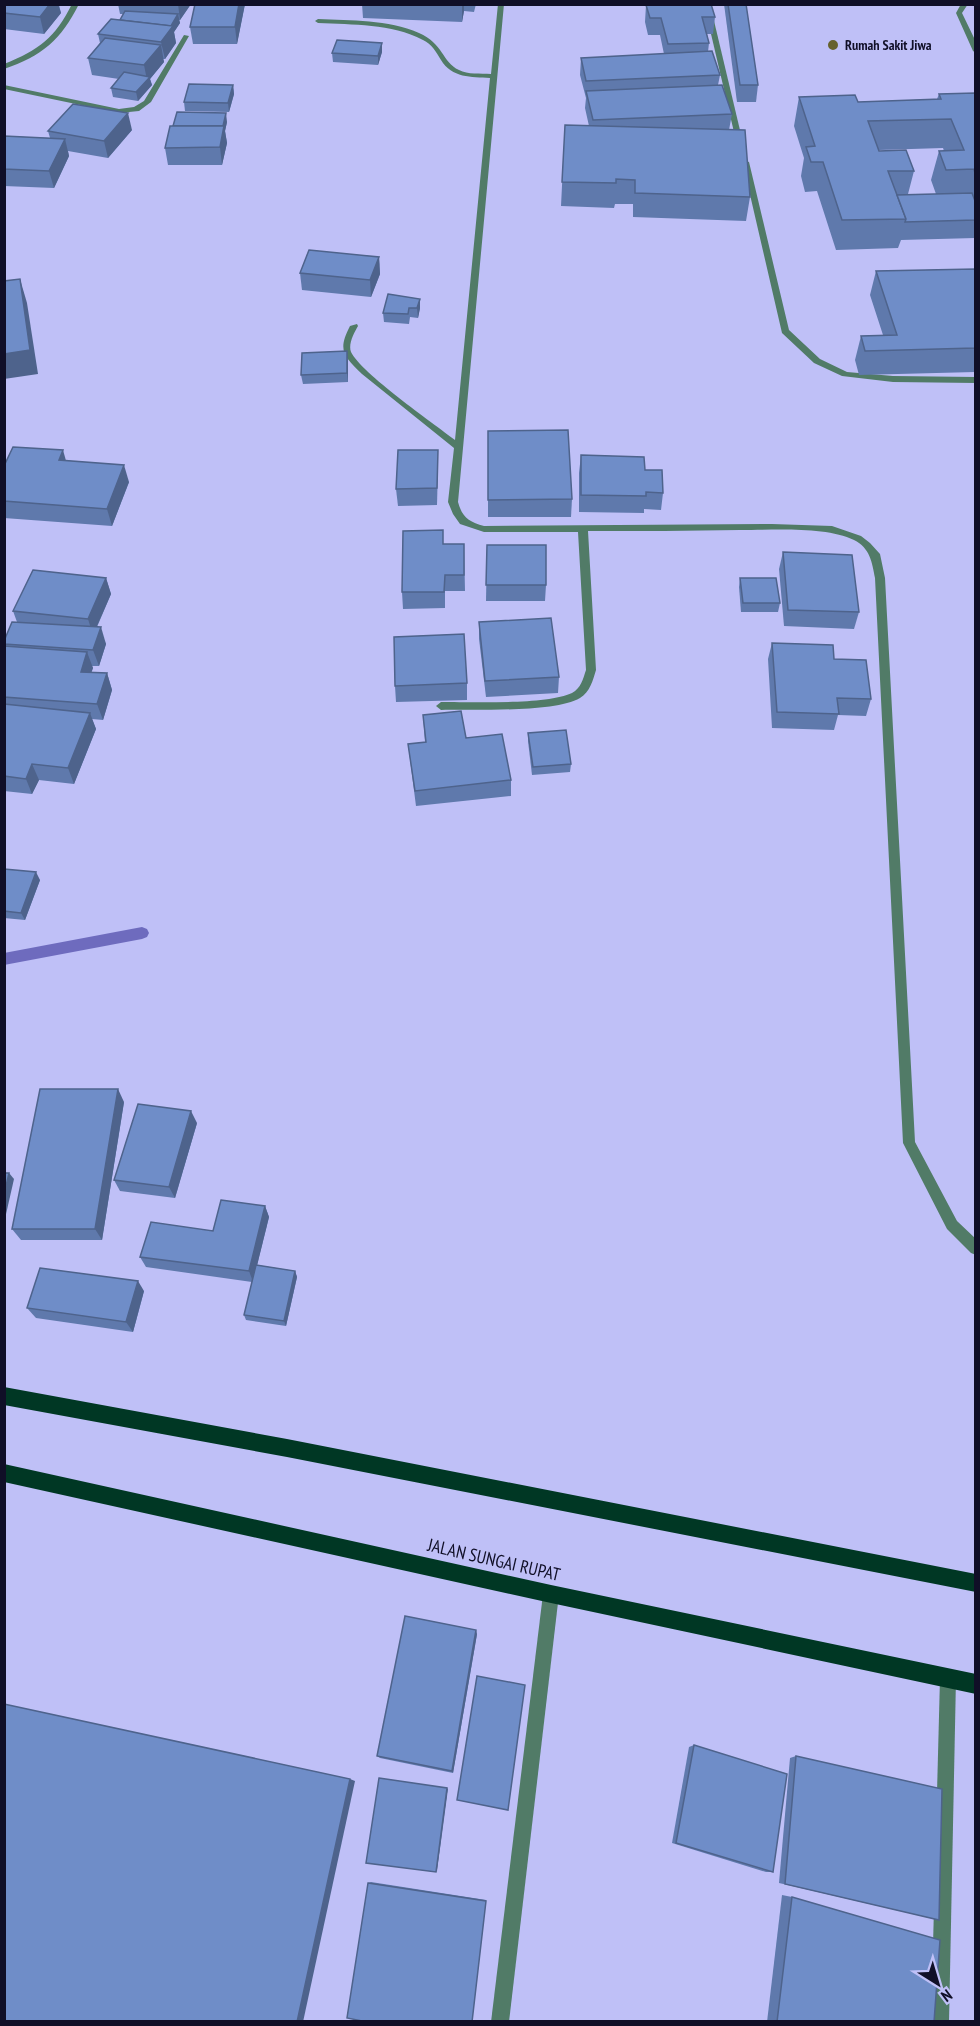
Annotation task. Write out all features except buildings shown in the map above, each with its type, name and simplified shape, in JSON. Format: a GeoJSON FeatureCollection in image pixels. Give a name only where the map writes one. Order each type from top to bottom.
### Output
{"type":"FeatureCollection","features":[{"type":"Feature","properties":{"kind":"main road"},"geometry":{"type":"LineString","coordinates":[[4,1396],[287,1448],[975,1583]]}},
{"type":"Feature","properties":{"kind":"main road","name":"JALAN SUNGAI RUPAT"},"geometry":{"type":"LineString","coordinates":[[4,1473],[551,1594],[975,1684]]}},
{"type":"Feature","properties":{"kind":"street"},"geometry":{"type":"LineString","coordinates":[[4,67],[50,45],[67,23],[76,4]]}},
{"type":"Feature","properties":{"kind":"street"},"geometry":{"type":"LineString","coordinates":[[501,4],[453,502],[457,516],[465,524],[484,529],[772,526],[832,529],[858,538],[875,554],[880,578],[909,1143],[952,1225],[975,1249]]}},
{"type":"Feature","properties":{"kind":"street"},"geometry":{"type":"LineString","coordinates":[[707,4],[785,331],[817,362],[845,374],[893,379],[975,380]]}},
{"type":"Feature","properties":{"kind":"street"},"geometry":{"type":"LineString","coordinates":[[965,4],[959,13],[975,51]]}},
{"type":"Feature","properties":{"kind":"street"},"geometry":{"type":"LineString","coordinates":[[318,21],[390,27],[411,33],[428,39],[439,50],[452,70],[494,76]]}},
{"type":"Feature","properties":{"kind":"street"},"geometry":{"type":"LineString","coordinates":[[4,87],[118,111],[136,109],[147,102],[186,36]]}},
{"type":"Feature","properties":{"kind":"street"},"geometry":{"type":"LineString","coordinates":[[354,326],[347,341],[347,352],[361,369],[458,447]]}},
{"type":"Feature","properties":{"kind":"street"},"geometry":{"type":"LineString","coordinates":[[441,706],[553,702],[574,696],[587,686],[591,670],[583,528]]}},
{"type":"Feature","properties":{"kind":"street"},"geometry":{"type":"LineString","coordinates":[[500,2022],[551,1594]]}},
{"type":"Feature","properties":{"kind":"street"},"geometry":{"type":"LineString","coordinates":[[940,2022],[948,1678]]}},
{"type":"Feature","properties":{"kind":"waterway"},"geometry":{"type":"LineString","coordinates":[[4,959],[142,933]]}},
{"type":"Feature","properties":{"kind":"place","name":"Rumah Sakit Jiwa"},"geometry":{"type":"Point","coordinates":[833,45]}}]}
